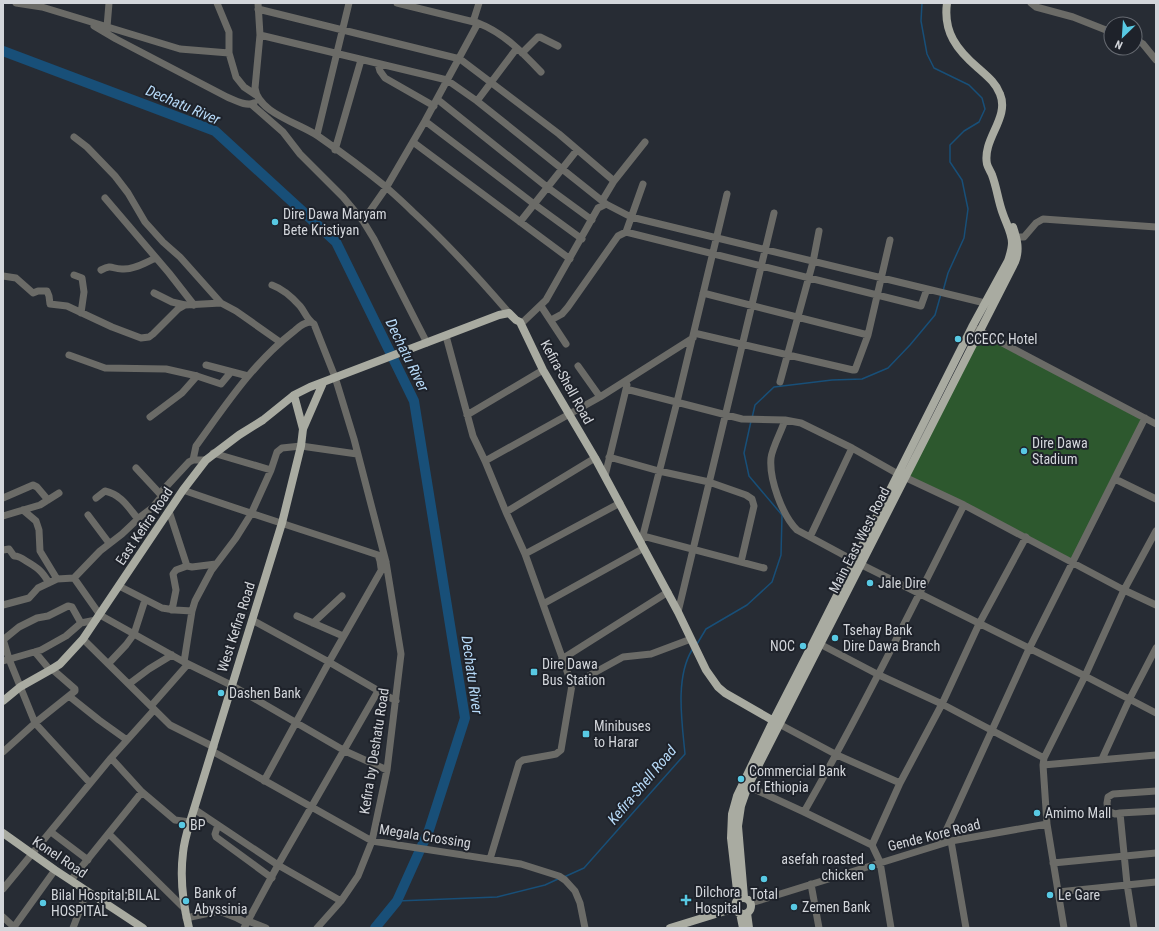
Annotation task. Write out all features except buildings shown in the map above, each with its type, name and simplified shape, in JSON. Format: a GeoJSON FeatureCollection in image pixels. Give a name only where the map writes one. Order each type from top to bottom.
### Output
{"type":"FeatureCollection","features":[{"type":"Feature","properties":{"kind":"main road","name":"Main East West Road"},"geometry":{"type":"LineString","coordinates":[[741,898],[738,869],[738,826],[746,785],[776,722],[988,305],[1017,257],[1012,223],[999,202],[987,164],[990,139],[1000,118],[1002,108],[1001,95],[995,83],[968,59],[953,42],[946,20],[947,3]]}},
{"type":"Feature","properties":{"kind":"main road","name":"Kefira-Shell Road"},"geometry":{"type":"LineString","coordinates":[[509,313],[520,322],[543,370],[570,413],[643,543],[706,670],[718,687],[732,698],[776,722]]}},
{"type":"Feature","properties":{"kind":"main road"},"geometry":{"type":"LineString","coordinates":[[322,383],[499,315],[509,313]]}},
{"type":"Feature","properties":{"kind":"main road","name":"East Kefira Road"},"geometry":{"type":"LineString","coordinates":[[3,701],[20,687],[60,664],[84,638],[183,490],[213,453],[262,420],[294,395],[322,383]]}},
{"type":"Feature","properties":{"kind":"main road","name":"West Kefira Road"},"geometry":{"type":"LineString","coordinates":[[188,928],[184,908],[183,853],[190,822],[282,522],[301,446],[303,429],[322,383]]}},
{"type":"Feature","properties":{"kind":"main road"},"geometry":{"type":"LineString","coordinates":[[294,395],[303,429]]}},
{"type":"Feature","properties":{"kind":"main road","name":"Konel Road"},"geometry":{"type":"LineString","coordinates":[[3,833],[55,870],[143,928]]}},
{"type":"Feature","properties":{"kind":"main road"},"geometry":{"type":"LineString","coordinates":[[670,928],[741,912],[750,910],[751,903],[749,899],[741,898],[735,903],[741,912],[749,928]]}},
{"type":"Feature","properties":{"kind":"main road"},"geometry":{"type":"LineString","coordinates":[[741,912],[743,928]]}},
{"type":"Feature","properties":{"kind":"street"},"geometry":{"type":"LineString","coordinates":[[16,3],[42,7],[180,49],[229,53]]}},
{"type":"Feature","properties":{"kind":"street"},"geometry":{"type":"LineString","coordinates":[[107,27],[109,3]]}},
{"type":"Feature","properties":{"kind":"street"},"geometry":{"type":"LineString","coordinates":[[217,3],[228,32],[229,53],[236,77],[244,87],[258,98],[264,106],[316,136],[386,188],[443,240],[509,313]]}},
{"type":"Feature","properties":{"kind":"street"},"geometry":{"type":"LineString","coordinates":[[316,136],[349,3]]}},
{"type":"Feature","properties":{"kind":"street"},"geometry":{"type":"LineString","coordinates":[[397,3],[488,27],[520,51],[541,72]]}},
{"type":"Feature","properties":{"kind":"street"},"geometry":{"type":"LineString","coordinates":[[363,222],[386,188],[426,121],[447,80],[460,59],[476,23],[479,3]]}},
{"type":"Feature","properties":{"kind":"street"},"geometry":{"type":"LineString","coordinates":[[1031,3],[1036,7],[1073,17],[1103,29]]}},
{"type":"Feature","properties":{"kind":"street"},"geometry":{"type":"LineString","coordinates":[[258,98],[255,88],[260,35],[258,6],[343,30],[460,59],[559,134],[614,181]]}},
{"type":"Feature","properties":{"kind":"street"},"geometry":{"type":"LineString","coordinates":[[86,21],[194,81],[227,97],[246,104],[251,104],[283,132],[300,154],[343,197],[363,222],[427,343]]}},
{"type":"Feature","properties":{"kind":"street"},"geometry":{"type":"LineString","coordinates":[[260,35],[447,80],[477,101],[604,202],[631,217],[988,305]]}},
{"type":"Feature","properties":{"kind":"street"},"geometry":{"type":"LineString","coordinates":[[477,101],[520,51],[538,37],[558,46]]}},
{"type":"Feature","properties":{"kind":"street"},"geometry":{"type":"LineString","coordinates":[[1143,44],[1156,60]]}},
{"type":"Feature","properties":{"kind":"street"},"geometry":{"type":"LineString","coordinates":[[336,150],[361,60]]}},
{"type":"Feature","properties":{"kind":"street"},"geometry":{"type":"LineString","coordinates":[[378,64],[380,71],[385,78],[436,102],[592,220]]}},
{"type":"Feature","properties":{"kind":"street"},"geometry":{"type":"LineString","coordinates":[[251,104],[258,98]]}},
{"type":"Feature","properties":{"kind":"street"},"geometry":{"type":"LineString","coordinates":[[426,121],[582,239]]}},
{"type":"Feature","properties":{"kind":"street"},"geometry":{"type":"LineString","coordinates":[[74,137],[87,147],[115,176],[128,193],[145,222],[163,242],[180,257],[221,303],[236,311],[280,342]]}},
{"type":"Feature","properties":{"kind":"street"},"geometry":{"type":"LineString","coordinates":[[413,142],[570,259]]}},
{"type":"Feature","properties":{"kind":"street"},"geometry":{"type":"LineString","coordinates":[[520,322],[523,322],[542,306],[582,239],[598,208],[604,202],[614,181],[645,142]]}},
{"type":"Feature","properties":{"kind":"street"},"geometry":{"type":"LineString","coordinates":[[520,222],[577,150]]}},
{"type":"Feature","properties":{"kind":"street"},"geometry":{"type":"LineString","coordinates":[[626,232],[643,184]]}},
{"type":"Feature","properties":{"kind":"street"},"geometry":{"type":"LineString","coordinates":[[643,543],[659,471],[727,194]]}},
{"type":"Feature","properties":{"kind":"street"},"geometry":{"type":"LineString","coordinates":[[105,198],[194,305]]}},
{"type":"Feature","properties":{"kind":"street"},"geometry":{"type":"LineString","coordinates":[[678,612],[774,213]]}},
{"type":"Feature","properties":{"kind":"street"},"geometry":{"type":"LineString","coordinates":[[1014,237],[1025,236],[1036,223],[1043,219],[1156,227]]}},
{"type":"Feature","properties":{"kind":"street"},"geometry":{"type":"LineString","coordinates":[[780,382],[789,355],[809,278],[819,231]]}},
{"type":"Feature","properties":{"kind":"street"},"geometry":{"type":"LineString","coordinates":[[552,320],[562,314],[568,307],[618,236],[626,232],[921,306],[927,289]]}},
{"type":"Feature","properties":{"kind":"street"},"geometry":{"type":"LineString","coordinates":[[486,461],[600,397],[693,336],[742,344],[853,370],[857,367],[868,335],[890,240]]}},
{"type":"Feature","properties":{"kind":"street"},"geometry":{"type":"LineString","coordinates":[[101,270],[110,266],[122,269],[135,267],[156,258]]}},
{"type":"Feature","properties":{"kind":"street"},"geometry":{"type":"LineString","coordinates":[[4,274],[16,278],[33,293],[38,291],[46,291],[49,296],[50,304],[67,306],[119,330],[145,339],[153,334],[178,309],[185,305]]}},
{"type":"Feature","properties":{"kind":"street"},"geometry":{"type":"LineString","coordinates":[[74,275],[82,278],[84,292],[81,313]]}},
{"type":"Feature","properties":{"kind":"street","name":"Kefira by Deshatu Road"},"geometry":{"type":"LineString","coordinates":[[272,285],[290,295],[314,324],[335,377],[386,562],[401,654],[387,770],[375,842],[358,876],[341,901],[317,928]]}},
{"type":"Feature","properties":{"kind":"street"},"geometry":{"type":"LineString","coordinates":[[154,293],[172,302],[185,305],[221,303]]}},
{"type":"Feature","properties":{"kind":"street"},"geometry":{"type":"LineString","coordinates":[[703,294],[868,335]]}},
{"type":"Feature","properties":{"kind":"street"},"geometry":{"type":"LineString","coordinates":[[542,306],[566,344]]}},
{"type":"Feature","properties":{"kind":"street"},"geometry":{"type":"LineString","coordinates":[[3,605],[29,598],[38,588],[57,579],[74,578],[109,543],[122,534],[152,508],[162,496],[163,490],[193,460],[196,446],[248,376],[280,342],[304,323],[311,322]]}},
{"type":"Feature","properties":{"kind":"street"},"geometry":{"type":"LineString","coordinates":[[976,329],[1156,424]]}},
{"type":"Feature","properties":{"kind":"street"},"geometry":{"type":"LineString","coordinates":[[446,336],[473,436],[486,461],[506,512],[525,554],[572,685],[561,750],[556,754],[523,760],[519,763],[490,859]]}},
{"type":"Feature","properties":{"kind":"street"},"geometry":{"type":"LineString","coordinates":[[69,355],[105,368],[160,368],[197,376],[221,384],[231,372]]}},
{"type":"Feature","properties":{"kind":"street"},"geometry":{"type":"LineString","coordinates":[[206,365],[248,376]]}},
{"type":"Feature","properties":{"kind":"street"},"geometry":{"type":"LineString","coordinates":[[578,366],[600,397]]}},
{"type":"Feature","properties":{"kind":"street"},"geometry":{"type":"LineString","coordinates":[[467,415],[543,370]]}},
{"type":"Feature","properties":{"kind":"street"},"geometry":{"type":"LineString","coordinates":[[150,417],[182,393],[197,376]]}},
{"type":"Feature","properties":{"kind":"street"},"geometry":{"type":"LineString","coordinates":[[605,476],[629,379]]}},
{"type":"Feature","properties":{"kind":"street"},"geometry":{"type":"LineString","coordinates":[[626,389],[742,419],[753,418],[785,420],[801,423],[964,505],[1124,590],[1156,605]]}},
{"type":"Feature","properties":{"kind":"street"},"geometry":{"type":"LineString","coordinates":[[940,844],[1029,648],[1145,418]]}},
{"type":"Feature","properties":{"kind":"street"},"geometry":{"type":"LineString","coordinates":[[785,420],[771,457],[774,482],[781,505],[790,522],[797,530],[858,563],[1029,648],[1156,714]]}},
{"type":"Feature","properties":{"kind":"street"},"geometry":{"type":"LineString","coordinates":[[3,889],[33,855],[90,783],[153,708],[186,663],[192,611],[201,589],[216,564],[236,538],[251,514],[279,449],[301,446],[357,454]]}},
{"type":"Feature","properties":{"kind":"street"},"geometry":{"type":"LineString","coordinates":[[810,537],[852,448]]}},
{"type":"Feature","properties":{"kind":"street"},"geometry":{"type":"LineString","coordinates":[[213,453],[271,470]]}},
{"type":"Feature","properties":{"kind":"street"},"geometry":{"type":"LineString","coordinates":[[609,457],[659,471],[709,482],[746,495],[752,499],[754,506],[741,562]]}},
{"type":"Feature","properties":{"kind":"street"},"geometry":{"type":"LineString","coordinates":[[506,512],[595,458]]}},
{"type":"Feature","properties":{"kind":"street"},"geometry":{"type":"LineString","coordinates":[[193,460],[206,460]]}},
{"type":"Feature","properties":{"kind":"street"},"geometry":{"type":"LineString","coordinates":[[136,468],[162,496]]}},
{"type":"Feature","properties":{"kind":"street"},"geometry":{"type":"LineString","coordinates":[[1115,479],[1156,499]]}},
{"type":"Feature","properties":{"kind":"street"},"geometry":{"type":"LineString","coordinates":[[3,498],[33,485],[37,487],[48,500]]}},
{"type":"Feature","properties":{"kind":"street"},"geometry":{"type":"LineString","coordinates":[[183,490],[251,514],[282,522],[378,555],[381,568]]}},
{"type":"Feature","properties":{"kind":"street"},"geometry":{"type":"LineString","coordinates":[[96,498],[105,492],[120,497],[138,519]]}},
{"type":"Feature","properties":{"kind":"street"},"geometry":{"type":"LineString","coordinates":[[3,516],[40,505],[59,493]]}},
{"type":"Feature","properties":{"kind":"street"},"geometry":{"type":"LineString","coordinates":[[525,554],[620,503]]}},
{"type":"Feature","properties":{"kind":"street"},"geometry":{"type":"LineString","coordinates":[[804,812],[837,755],[879,675],[964,505]]}},
{"type":"Feature","properties":{"kind":"street"},"geometry":{"type":"LineString","coordinates":[[23,510],[36,521],[39,530],[40,551],[57,579]]}},
{"type":"Feature","properties":{"kind":"street"},"geometry":{"type":"LineString","coordinates":[[169,511],[185,564],[187,566]]}},
{"type":"Feature","properties":{"kind":"street"},"geometry":{"type":"LineString","coordinates":[[88,515],[109,543]]}},
{"type":"Feature","properties":{"kind":"street"},"geometry":{"type":"LineString","coordinates":[[1064,928],[1047,824],[1043,761],[1124,590],[1156,531]]}},
{"type":"Feature","properties":{"kind":"street"},"geometry":{"type":"LineString","coordinates":[[872,844],[900,783],[942,704],[979,624],[1026,537]]}},
{"type":"Feature","properties":{"kind":"street"},"geometry":{"type":"LineString","coordinates":[[543,604],[643,543],[693,550],[764,568]]}},
{"type":"Feature","properties":{"kind":"street"},"geometry":{"type":"LineString","coordinates":[[3,550],[9,549],[14,556],[19,556],[37,567],[44,574],[49,583]]}},
{"type":"Feature","properties":{"kind":"street"},"geometry":{"type":"LineString","coordinates":[[264,781],[343,636],[381,568],[386,562]]}},
{"type":"Feature","properties":{"kind":"street"},"geometry":{"type":"LineString","coordinates":[[172,610],[176,590],[173,574],[176,570],[187,566],[192,567],[216,564]]}},
{"type":"Feature","properties":{"kind":"street"},"geometry":{"type":"LineString","coordinates":[[74,578],[98,618],[134,634],[186,663],[231,685],[345,751],[387,770]]}},
{"type":"Feature","properties":{"kind":"street"},"geometry":{"type":"LineString","coordinates":[[119,586],[162,608],[192,611]]}},
{"type":"Feature","properties":{"kind":"street"},"geometry":{"type":"LineString","coordinates":[[562,659],[668,592]]}},
{"type":"Feature","properties":{"kind":"street"},"geometry":{"type":"LineString","coordinates":[[313,623],[342,596]]}},
{"type":"Feature","properties":{"kind":"street"},"geometry":{"type":"LineString","coordinates":[[109,663],[134,634],[145,600]]}},
{"type":"Feature","properties":{"kind":"street"},"geometry":{"type":"LineString","coordinates":[[81,623],[72,607],[68,606],[48,616],[37,618],[19,628],[3,640],[6,660],[20,687],[35,723],[90,783]]}},
{"type":"Feature","properties":{"kind":"street"},"geometry":{"type":"LineString","coordinates":[[297,616],[343,636]]}},
{"type":"Feature","properties":{"kind":"street"},"geometry":{"type":"LineString","coordinates":[[6,660],[35,652],[66,636],[81,623],[98,618]]}},
{"type":"Feature","properties":{"kind":"street"},"geometry":{"type":"LineString","coordinates":[[252,620],[396,701]]}},
{"type":"Feature","properties":{"kind":"street","name":"Megala Crossing"},"geometry":{"type":"LineString","coordinates":[[84,638],[170,725],[213,749],[264,781],[375,842],[521,864],[562,878],[575,891],[580,903],[585,928]]}},
{"type":"Feature","properties":{"kind":"street"},"geometry":{"type":"LineString","coordinates":[[817,643],[879,675],[992,729],[1043,761],[1156,755]]}},
{"type":"Feature","properties":{"kind":"street"},"geometry":{"type":"LineString","coordinates":[[572,685],[623,657],[651,654],[694,644]]}},
{"type":"Feature","properties":{"kind":"street"},"geometry":{"type":"LineString","coordinates":[[1102,759],[1129,700],[1156,648]]}},
{"type":"Feature","properties":{"kind":"street"},"geometry":{"type":"LineString","coordinates":[[3,752],[35,723],[74,692],[75,689],[51,670],[35,652]]}},
{"type":"Feature","properties":{"kind":"street"},"geometry":{"type":"LineString","coordinates":[[129,684],[149,669],[172,655]]}},
{"type":"Feature","properties":{"kind":"street"},"geometry":{"type":"LineString","coordinates":[[246,924],[278,865],[345,751],[378,691]]}},
{"type":"Feature","properties":{"kind":"street"},"geometry":{"type":"LineString","coordinates":[[69,696],[127,740]]}},
{"type":"Feature","properties":{"kind":"street"},"geometry":{"type":"LineString","coordinates":[[776,722],[837,755],[900,783]]}},
{"type":"Feature","properties":{"kind":"street"},"geometry":{"type":"LineString","coordinates":[[111,758],[142,792],[174,820],[190,822]]}},
{"type":"Feature","properties":{"kind":"street"},"geometry":{"type":"LineString","coordinates":[[746,785],[872,844],[880,862],[891,928]]}},
{"type":"Feature","properties":{"kind":"street"},"geometry":{"type":"LineString","coordinates":[[1156,791],[1113,794],[1108,797],[1107,803],[1108,811],[1115,814],[1156,811]]}},
{"type":"Feature","properties":{"kind":"street"},"geometry":{"type":"LineString","coordinates":[[71,880],[142,792]]}},
{"type":"Feature","properties":{"kind":"street"},"geometry":{"type":"LineString","coordinates":[[194,809],[278,865],[341,901]]}},
{"type":"Feature","properties":{"kind":"street"},"geometry":{"type":"LineString","coordinates":[[1120,813],[1127,884],[1134,928]]}},
{"type":"Feature","properties":{"kind":"street","name":"Gende Kore Road"},"geometry":{"type":"LineString","coordinates":[[751,903],[951,841],[1047,824]]}},
{"type":"Feature","properties":{"kind":"street"},"geometry":{"type":"LineString","coordinates":[[218,825],[215,834],[216,837],[272,878]]}},
{"type":"Feature","properties":{"kind":"street"},"geometry":{"type":"LineString","coordinates":[[50,832],[88,860]]}},
{"type":"Feature","properties":{"kind":"street"},"geometry":{"type":"LineString","coordinates":[[109,834],[184,908]]}},
{"type":"Feature","properties":{"kind":"street"},"geometry":{"type":"LineString","coordinates":[[951,841],[966,928]]}},
{"type":"Feature","properties":{"kind":"street"},"geometry":{"type":"LineString","coordinates":[[1053,863],[1156,853]]}},
{"type":"Feature","properties":{"kind":"street"},"geometry":{"type":"LineString","coordinates":[[3,917],[15,928],[55,870]]}},
{"type":"Feature","properties":{"kind":"street"},"geometry":{"type":"LineString","coordinates":[[1058,892],[1156,882]]}},
{"type":"Feature","properties":{"kind":"street"},"geometry":{"type":"LineString","coordinates":[[811,884],[819,928]]}},
{"type":"Feature","properties":{"kind":"street"},"geometry":{"type":"LineString","coordinates":[[73,928],[87,891]]}},
{"type":"Feature","properties":{"kind":"street"},"geometry":{"type":"LineString","coordinates":[[186,918],[219,911],[237,918],[246,924],[266,928]]}},
{"type":"Feature","properties":{"kind":"green space","name":"Dire Dawa Stadium"},"geometry":{"type":"Polygon","coordinates":[[[979,331],[1145,418],[1073,563],[906,477],[979,331]]]}},
{"type":"Feature","properties":{"kind":"waterway","name":"Kefira-Shell Road"},"geometry":{"type":"LineString","coordinates":[[922,3],[921,21],[927,54],[934,68],[969,85],[982,98],[985,109],[979,122],[964,131],[950,145],[950,162],[962,180],[968,209],[964,238],[948,273],[943,291]]}},
{"type":"Feature","properties":{"kind":"waterway","name":"Dechatu River"},"geometry":{"type":"LineString","coordinates":[[3,51],[215,131],[336,242],[414,401],[465,718],[429,830],[397,901],[375,928]]}},
{"type":"Feature","properties":{"kind":"waterway","name":"Kefira-Shell Road"},"geometry":{"type":"LineString","coordinates":[[752,418],[755,405],[774,387],[832,380],[862,379],[888,368],[935,315],[941,294]]}},
{"type":"Feature","properties":{"kind":"waterway","name":"Kefira-Shell Road"},"geometry":{"type":"LineString","coordinates":[[697,644],[706,629],[747,605],[772,582],[781,555],[782,515],[749,476],[744,453],[751,421]]}},
{"type":"Feature","properties":{"kind":"waterway","name":"Kefira-Shell Road"},"geometry":{"type":"LineString","coordinates":[[564,877],[584,868],[685,754],[681,700],[683,674],[692,650]]}},
{"type":"Feature","properties":{"kind":"waterway","name":"Kefira-Shell Road"},"geometry":{"type":"LineString","coordinates":[[397,901],[497,897],[545,885],[558,879]]}},
{"type":"Feature","properties":{"kind":"place","name":"Dire Dawa Maryam Bete Kristiyan"},"geometry":{"type":"Point","coordinates":[275,222]}},
{"type":"Feature","properties":{"kind":"place","name":"CCECC Hotel"},"geometry":{"type":"Point","coordinates":[958,339]}},
{"type":"Feature","properties":{"kind":"place","name":"Dire Dawa Stadium"},"geometry":{"type":"Point","coordinates":[1024,451]}},
{"type":"Feature","properties":{"kind":"place","name":"Jale Dire"},"geometry":{"type":"Point","coordinates":[870,583]}},
{"type":"Feature","properties":{"kind":"place","name":"Tsehay Bank Dire Dawa Branch"},"geometry":{"type":"Point","coordinates":[835,638]}},
{"type":"Feature","properties":{"kind":"place","name":"NOC"},"geometry":{"type":"Point","coordinates":[803,646]}},
{"type":"Feature","properties":{"kind":"place","name":"Dire Dawa Bus Station"},"geometry":{"type":"Point","coordinates":[534,672]}},
{"type":"Feature","properties":{"kind":"place","name":"Dashen Bank"},"geometry":{"type":"Point","coordinates":[221,693]}},
{"type":"Feature","properties":{"kind":"place","name":"Minibuses to Harar"},"geometry":{"type":"Point","coordinates":[586,734]}},
{"type":"Feature","properties":{"kind":"place","name":"Commercial Bank of Ethiopia"},"geometry":{"type":"Point","coordinates":[741,779]}},
{"type":"Feature","properties":{"kind":"place","name":"Amimo Mall"},"geometry":{"type":"Point","coordinates":[1037,813]}},
{"type":"Feature","properties":{"kind":"place","name":"BP"},"geometry":{"type":"Point","coordinates":[182,825]}},
{"type":"Feature","properties":{"kind":"place","name":"asefah roasted chicken"},"geometry":{"type":"Point","coordinates":[872,867]}},
{"type":"Feature","properties":{"kind":"place","name":"Total"},"geometry":{"type":"Point","coordinates":[764,879]}},
{"type":"Feature","properties":{"kind":"place","name":"Le Gare"},"geometry":{"type":"Point","coordinates":[1050,895]}},
{"type":"Feature","properties":{"kind":"place","name":"Dilchora Hospital"},"geometry":{"type":"Point","coordinates":[686,900]}},
{"type":"Feature","properties":{"kind":"place","name":"Bank of Abyssinia"},"geometry":{"type":"Point","coordinates":[186,901]}},
{"type":"Feature","properties":{"kind":"place","name":"Bilal Hospital;BILAL HOSPITAL"},"geometry":{"type":"Point","coordinates":[43,903]}},
{"type":"Feature","properties":{"kind":"place","name":"Zemen Bank"},"geometry":{"type":"Point","coordinates":[794,907]}}]}
